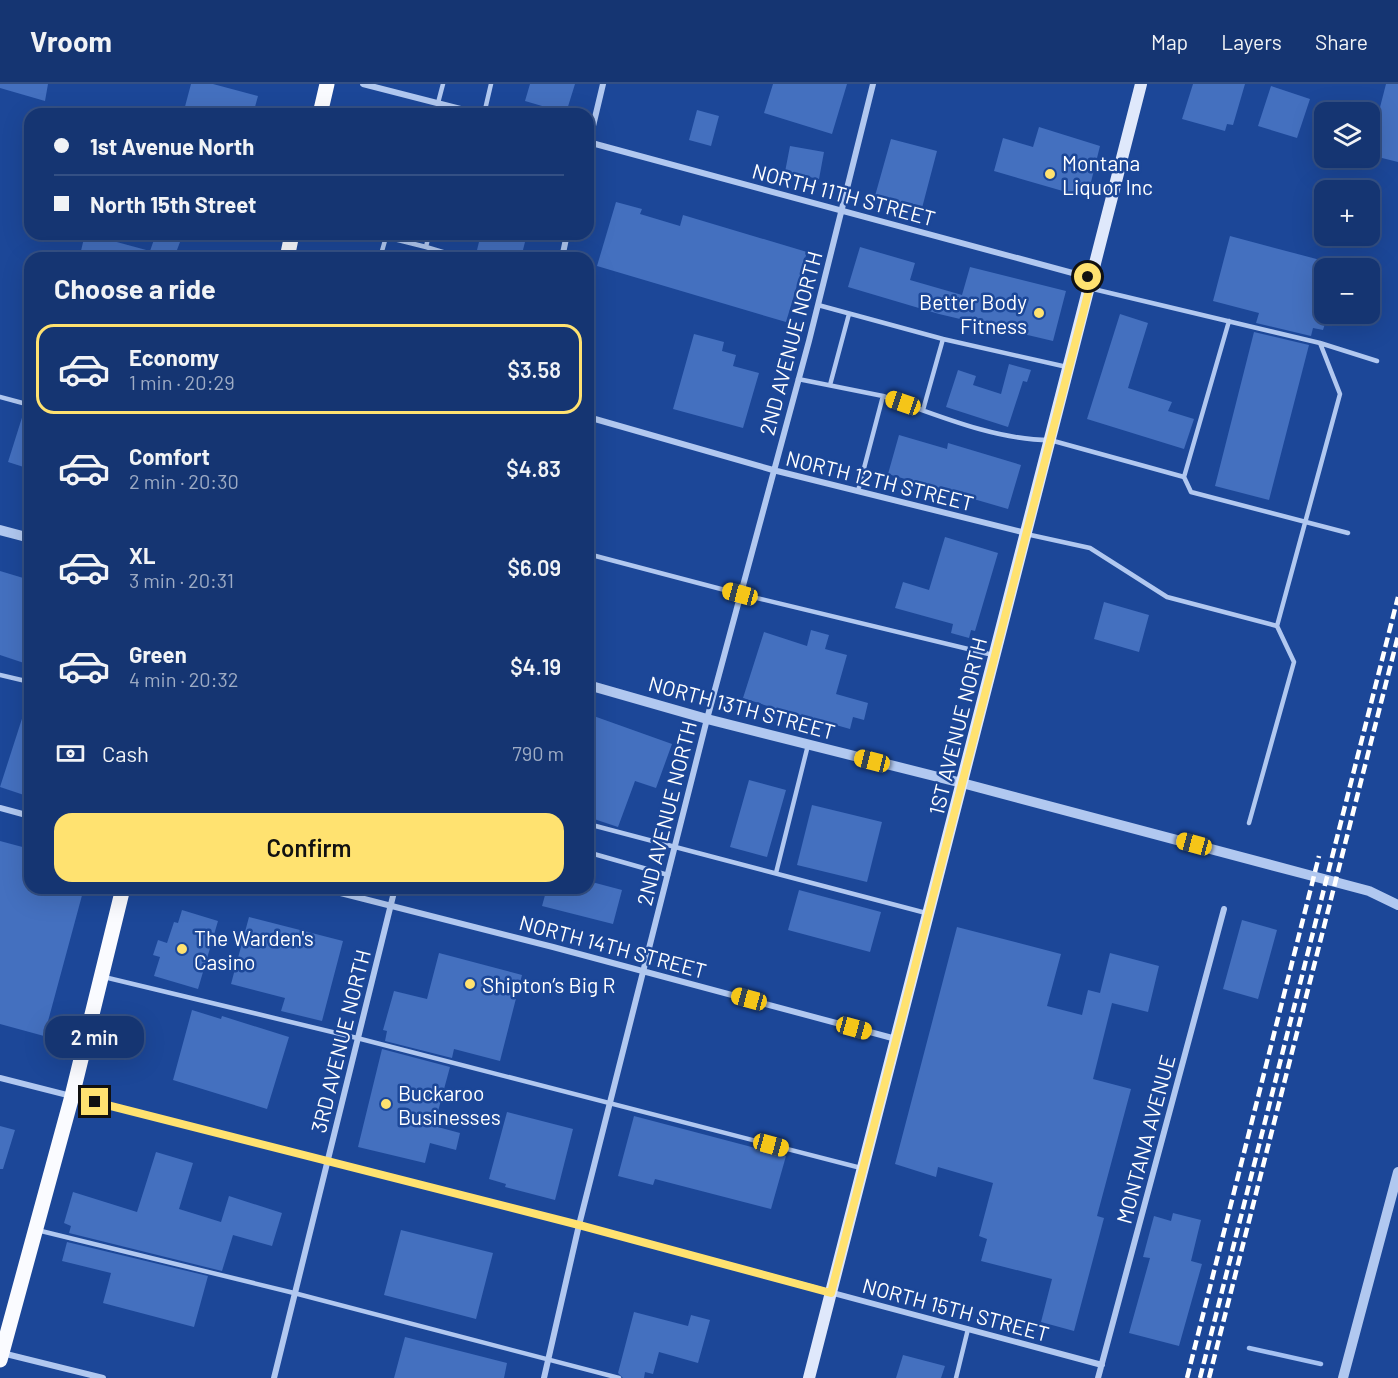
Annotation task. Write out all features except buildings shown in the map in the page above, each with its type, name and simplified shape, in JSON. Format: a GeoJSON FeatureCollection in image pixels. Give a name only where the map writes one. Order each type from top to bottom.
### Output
{"type":"FeatureCollection","features":[{"type":"Feature","properties":{"kind":"main road"},"geometry":{"type":"LineString","coordinates":[[321,108],[327,84]]}},
{"type":"Feature","properties":{"kind":"main road","name":"1ST AVENUE NORTH"},"geometry":{"type":"LineString","coordinates":[[809,1378],[1142,84]]}},
{"type":"Feature","properties":{"kind":"main road"},"geometry":{"type":"LineString","coordinates":[[1,1355],[72,1096],[122,894]]}},
{"type":"Feature","properties":{"kind":"street"},"geometry":{"type":"LineString","coordinates":[[363,84],[451,108]]}},
{"type":"Feature","properties":{"kind":"street"},"geometry":{"type":"LineString","coordinates":[[594,120],[603,84]]}},
{"type":"Feature","properties":{"kind":"street","name":"2ND AVENUE NORTH"},"geometry":{"type":"LineString","coordinates":[[544,1378],[579,1225],[707,719],[818,305],[873,84]]}},
{"type":"Feature","properties":{"kind":"street","name":"NORTH 11TH STREET"},"geometry":{"type":"LineString","coordinates":[[594,146],[841,210],[1090,283]]}},
{"type":"Feature","properties":{"kind":"street","name":"NORTH 12TH STREET"},"geometry":{"type":"LineString","coordinates":[[594,419],[773,470],[1026,534]]}},
{"type":"Feature","properties":{"kind":"street"},"geometry":{"type":"LineString","coordinates":[[0,530],[24,536]]}},
{"type":"Feature","properties":{"kind":"street","name":"NORTH 13TH STREET"},"geometry":{"type":"LineString","coordinates":[[594,688],[1369,891],[1398,905]]}},
{"type":"Feature","properties":{"kind":"street"},"geometry":{"type":"LineString","coordinates":[[0,808],[24,814]]}},
{"type":"Feature","properties":{"kind":"street","name":"NORTH 14TH STREET"},"geometry":{"type":"LineString","coordinates":[[346,894],[897,1039]]}},
{"type":"Feature","properties":{"kind":"street","name":"3RD AVENUE NORTH"},"geometry":{"type":"LineString","coordinates":[[274,1378],[394,894]]}},
{"type":"Feature","properties":{"kind":"street","name":"MONTANA AVENUE"},"geometry":{"type":"LineString","coordinates":[[1098,1378],[1224,909]]}},
{"type":"Feature","properties":{"kind":"street","name":"NORTH 15TH STREET"},"geometry":{"type":"LineString","coordinates":[[0,1078],[579,1225],[1102,1365]]}},
{"type":"Feature","properties":{"kind":"street"},"geometry":{"type":"LineString","coordinates":[[1343,1378],[1394,1202],[1398,1172]]}},
{"type":"Feature","properties":{"kind":"street"},"geometry":{"type":"LineString","coordinates":[[1,1355],[103,1378]]}},
{"type":"Feature","properties":{"kind":"lane"},"geometry":{"type":"LineString","coordinates":[[438,103],[443,84]]}},
{"type":"Feature","properties":{"kind":"lane"},"geometry":{"type":"LineString","coordinates":[[484,108],[491,84]]}},
{"type":"Feature","properties":{"kind":"lane"},"geometry":{"type":"LineString","coordinates":[[398,240],[443,252]]}},
{"type":"Feature","properties":{"kind":"lane"},"geometry":{"type":"LineString","coordinates":[[426,247],[428,240]]}},
{"type":"Feature","properties":{"kind":"lane"},"geometry":{"type":"LineString","coordinates":[[1090,283],[1228,321],[1320,343],[1377,361]]}},
{"type":"Feature","properties":{"kind":"lane"},"geometry":{"type":"LineString","coordinates":[[818,305],[943,339],[1069,367]]}},
{"type":"Feature","properties":{"kind":"lane"},"geometry":{"type":"LineString","coordinates":[[830,385],[849,314]]}},
{"type":"Feature","properties":{"kind":"lane"},"geometry":{"type":"LineString","coordinates":[[1228,321],[1184,477],[1191,492],[1348,533]]}},
{"type":"Feature","properties":{"kind":"lane"},"geometry":{"type":"LineString","coordinates":[[923,410],[943,339]]}},
{"type":"Feature","properties":{"kind":"lane"},"geometry":{"type":"LineString","coordinates":[[1249,823],[1294,663],[1277,626],[1340,394],[1320,343]]}},
{"type":"Feature","properties":{"kind":"lane"},"geometry":{"type":"LineString","coordinates":[[798,379],[883,396],[962,423],[1028,440],[1050,440],[1184,477]]}},
{"type":"Feature","properties":{"kind":"lane"},"geometry":{"type":"LineString","coordinates":[[858,491],[883,396]]}},
{"type":"Feature","properties":{"kind":"lane"},"geometry":{"type":"LineString","coordinates":[[0,397],[24,403]]}},
{"type":"Feature","properties":{"kind":"lane"},"geometry":{"type":"LineString","coordinates":[[1026,534],[1090,548],[1167,597],[1277,626]]}},
{"type":"Feature","properties":{"kind":"lane"},"geometry":{"type":"LineString","coordinates":[[594,556],[740,594],[995,656]]}},
{"type":"Feature","properties":{"kind":"lane"},"geometry":{"type":"LineString","coordinates":[[0,675],[24,681]]}},
{"type":"Feature","properties":{"kind":"lane"},"geometry":{"type":"LineString","coordinates":[[776,873],[808,745]]}},
{"type":"Feature","properties":{"kind":"lane"},"geometry":{"type":"LineString","coordinates":[[594,826],[928,914]]}},
{"type":"Feature","properties":{"kind":"lane"},"geometry":{"type":"LineString","coordinates":[[594,854],[668,875]]}},
{"type":"Feature","properties":{"kind":"lane"},"geometry":{"type":"LineString","coordinates":[[102,976],[357,1038],[863,1169]]}},
{"type":"Feature","properties":{"kind":"lane"},"geometry":{"type":"LineString","coordinates":[[35,1230],[294,1293],[619,1378]]}},
{"type":"Feature","properties":{"kind":"lane"},"geometry":{"type":"LineString","coordinates":[[956,1378],[968,1329]]}},
{"type":"Feature","properties":{"kind":"waterway"},"geometry":{"type":"LineString","coordinates":[[1249,1348],[1321,1364]]}},
{"type":"Feature","properties":{"kind":"railway"},"geometry":{"type":"LineString","coordinates":[[1200,1378],[1398,597]]}},
{"type":"Feature","properties":{"kind":"railway"},"geometry":{"type":"LineString","coordinates":[[1209,1378],[1398,636]]}},
{"type":"Feature","properties":{"kind":"railway"},"geometry":{"type":"LineString","coordinates":[[1187,1378],[1319,856]]}},
{"type":"Feature","properties":{"kind":"place","name":"Montana Liquor Inc"},"geometry":{"type":"Point","coordinates":[1050,174]}},
{"type":"Feature","properties":{"kind":"place","name":"Better Body Fitness"},"geometry":{"type":"Point","coordinates":[1039,313]}},
{"type":"Feature","properties":{"kind":"place","name":"The Warden's Casino"},"geometry":{"type":"Point","coordinates":[182,949]}},
{"type":"Feature","properties":{"kind":"place","name":"Shipton’s Big R"},"geometry":{"type":"Point","coordinates":[470,984]}},
{"type":"Feature","properties":{"kind":"place","name":"Buckaroo Businesses"},"geometry":{"type":"Point","coordinates":[386,1104]}},
{"type":"Feature","properties":{"kind":"route"},"geometry":{"type":"LineString","coordinates":[[95,1102],[579,1225],[831,1293],[1092,278],[1088,277]]}}]}
